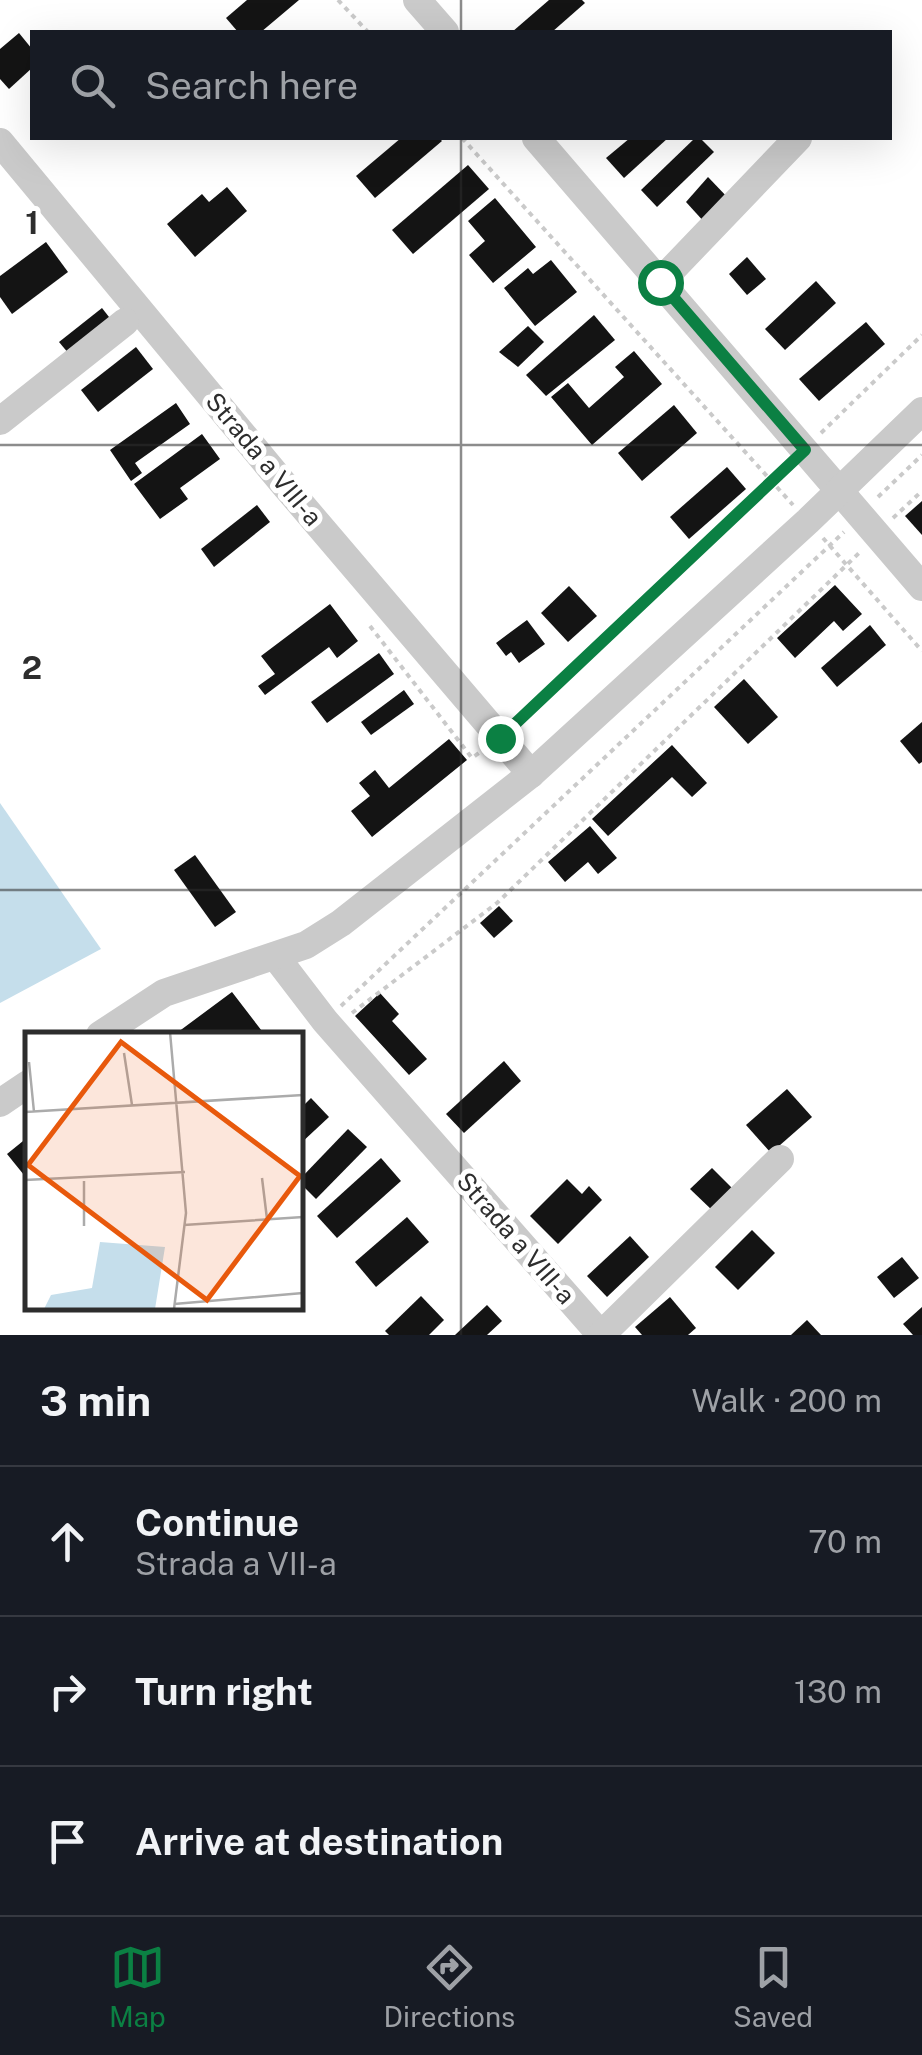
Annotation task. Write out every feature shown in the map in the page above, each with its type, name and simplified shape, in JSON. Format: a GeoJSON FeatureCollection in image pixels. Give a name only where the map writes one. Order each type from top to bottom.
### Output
{"type":"FeatureCollection","features":[{"type":"Feature","properties":{"kind":"street"},"geometry":{"type":"LineString","coordinates":[[417,0],[443,30]]}},
{"type":"Feature","properties":{"kind":"street"},"geometry":{"type":"LineString","coordinates":[[538,140],[922,587]]}},
{"type":"Feature","properties":{"kind":"street"},"geometry":{"type":"LineString","coordinates":[[660,282],[796,140]]}},
{"type":"Feature","properties":{"kind":"street","name":"Strada a VIII-a"},"geometry":{"type":"LineString","coordinates":[[0,142],[531,774]]}},
{"type":"Feature","properties":{"kind":"street"},"geometry":{"type":"LineString","coordinates":[[0,421],[125,322]]}},
{"type":"Feature","properties":{"kind":"street"},"geometry":{"type":"LineString","coordinates":[[104,1032],[164,992],[276,957],[306,945],[341,922],[531,774],[808,522],[922,411]]}},
{"type":"Feature","properties":{"kind":"street","name":"Strada a VIII-a"},"geometry":{"type":"LineString","coordinates":[[276,957],[329,1025],[601,1335]]}},
{"type":"Feature","properties":{"kind":"street"},"geometry":{"type":"LineString","coordinates":[[0,1102],[25,1086]]}},
{"type":"Feature","properties":{"kind":"street"},"geometry":{"type":"LineString","coordinates":[[601,1335],[780,1159]]}},
{"type":"Feature","properties":{"kind":"path"},"geometry":{"type":"LineString","coordinates":[[338,0],[366,30]]}},
{"type":"Feature","properties":{"kind":"path"},"geometry":{"type":"LineString","coordinates":[[464,140],[922,651]]}},
{"type":"Feature","properties":{"kind":"path"},"geometry":{"type":"LineString","coordinates":[[500,738],[922,335]]}},
{"type":"Feature","properties":{"kind":"path"},"geometry":{"type":"LineString","coordinates":[[329,1025],[497,903],[848,564],[870,525],[922,455]]}},
{"type":"Feature","properties":{"kind":"path"},"geometry":{"type":"LineString","coordinates":[[329,1025],[830,545],[922,491]]}},
{"type":"Feature","properties":{"kind":"water"},"geometry":{"type":"Polygon","coordinates":[[[0,803],[101,949],[0,1003],[0,803]]]}},
{"type":"Feature","properties":{"kind":"building"},"geometry":{"type":"Polygon","coordinates":[[[247,0],[299,0],[263,30],[236,30],[226,18],[247,0]]]}},
{"type":"Feature","properties":{"kind":"building"},"geometry":{"type":"Polygon","coordinates":[[[549,0],[585,3],[554,30],[514,30],[549,0]]]}},
{"type":"Feature","properties":{"kind":"building"},"geometry":{"type":"Polygon","coordinates":[[[19,33],[30,47],[30,70],[9,89],[0,79],[0,49],[19,33]]]}},
{"type":"Feature","properties":{"kind":"building"},"geometry":{"type":"Polygon","coordinates":[[[399,140],[442,141],[375,198],[356,176],[399,140]]]}},
{"type":"Feature","properties":{"kind":"building"},"geometry":{"type":"Polygon","coordinates":[[[628,140],[666,140],[624,178],[606,158],[628,140]]]}},
{"type":"Feature","properties":{"kind":"building"},"geometry":{"type":"Polygon","coordinates":[[[693,140],[702,140],[714,152],[657,207],[641,190],[693,140]]]}},
{"type":"Feature","properties":{"kind":"building"},"geometry":{"type":"Polygon","coordinates":[[[468,165],[489,189],[413,254],[392,230],[468,165]]]}},
{"type":"Feature","properties":{"kind":"building"},"geometry":{"type":"Polygon","coordinates":[[[708,177],[730,200],[706,224],[686,202],[708,177]]]}},
{"type":"Feature","properties":{"kind":"building"},"geometry":{"type":"Polygon","coordinates":[[[227,187],[247,211],[195,257],[167,224],[202,194],[209,202],[227,187]]]}},
{"type":"Feature","properties":{"kind":"building"},"geometry":{"type":"Polygon","coordinates":[[[495,198],[536,247],[493,283],[469,255],[485,241],[468,221],[495,198]]]}},
{"type":"Feature","properties":{"kind":"building"},"geometry":{"type":"Polygon","coordinates":[[[46,242],[68,272],[12,314],[0,297],[0,276],[46,242]]]}},
{"type":"Feature","properties":{"kind":"building"},"geometry":{"type":"Polygon","coordinates":[[[747,257],[766,279],[747,295],[729,274],[747,257]]]}},
{"type":"Feature","properties":{"kind":"building"},"geometry":{"type":"Polygon","coordinates":[[[551,260],[577,292],[535,326],[504,288],[528,268],[533,274],[551,260]]]}},
{"type":"Feature","properties":{"kind":"building"},"geometry":{"type":"Polygon","coordinates":[[[816,281],[836,303],[785,350],[765,329],[816,281]]]}},
{"type":"Feature","properties":{"kind":"building"},"geometry":{"type":"Polygon","coordinates":[[[102,308],[116,326],[74,360],[59,342],[102,308]]]}},
{"type":"Feature","properties":{"kind":"building"},"geometry":{"type":"Polygon","coordinates":[[[594,315],[615,340],[546,396],[526,375],[594,315]]]}},
{"type":"Feature","properties":{"kind":"building"},"geometry":{"type":"Polygon","coordinates":[[[866,322],[885,344],[819,401],[799,379],[866,322]]]}},
{"type":"Feature","properties":{"kind":"building"},"geometry":{"type":"Polygon","coordinates":[[[528,326],[544,342],[518,367],[499,352],[528,326]]]}},
{"type":"Feature","properties":{"kind":"building"},"geometry":{"type":"Polygon","coordinates":[[[136,347],[153,369],[98,412],[81,390],[136,347]]]}},
{"type":"Feature","properties":{"kind":"building"},"geometry":{"type":"Polygon","coordinates":[[[634,351],[662,384],[592,445],[551,397],[568,383],[589,408],[624,377],[615,367],[634,351]]]}},
{"type":"Feature","properties":{"kind":"building"},"geometry":{"type":"Polygon","coordinates":[[[176,403],[190,424],[135,463],[142,473],[131,481],[110,450],[176,403]]]}},
{"type":"Feature","properties":{"kind":"building"},"geometry":{"type":"Polygon","coordinates":[[[674,405],[697,433],[642,481],[618,453],[674,405]]]}},
{"type":"Feature","properties":{"kind":"building"},"geometry":{"type":"Polygon","coordinates":[[[202,434],[220,459],[180,488],[188,499],[160,519],[134,484],[202,434]]]}},
{"type":"Feature","properties":{"kind":"building"},"geometry":{"type":"Polygon","coordinates":[[[727,467],[746,489],[689,539],[670,517],[727,467]]]}},
{"type":"Feature","properties":{"kind":"building"},"geometry":{"type":"Polygon","coordinates":[[[922,501],[922,535],[905,516],[922,501]]]}},
{"type":"Feature","properties":{"kind":"building"},"geometry":{"type":"Polygon","coordinates":[[[257,505],[270,522],[214,567],[201,549],[257,505]]]}},
{"type":"Feature","properties":{"kind":"building"},"geometry":{"type":"Polygon","coordinates":[[[835,585],[862,614],[843,631],[834,621],[795,658],[777,638],[835,585]]]}},
{"type":"Feature","properties":{"kind":"building"},"geometry":{"type":"Polygon","coordinates":[[[569,586],[597,616],[568,642],[541,613],[569,586]]]}},
{"type":"Feature","properties":{"kind":"building"},"geometry":{"type":"Polygon","coordinates":[[[330,604],[358,641],[337,658],[329,647],[265,695],[258,686],[275,674],[261,656],[330,604]]]}},
{"type":"Feature","properties":{"kind":"building"},"geometry":{"type":"Polygon","coordinates":[[[527,620],[545,644],[519,663],[511,652],[506,656],[496,643],[527,620]]]}},
{"type":"Feature","properties":{"kind":"building"},"geometry":{"type":"Polygon","coordinates":[[[870,625],[886,645],[837,687],[821,668],[870,625]]]}},
{"type":"Feature","properties":{"kind":"building"},"geometry":{"type":"Polygon","coordinates":[[[379,653],[394,674],[327,723],[311,702],[379,653]]]}},
{"type":"Feature","properties":{"kind":"building"},"geometry":{"type":"Polygon","coordinates":[[[744,679],[778,717],[748,744],[714,707],[744,679]]]}},
{"type":"Feature","properties":{"kind":"building"},"geometry":{"type":"Polygon","coordinates":[[[404,690],[414,704],[371,735],[361,722],[404,690]]]}},
{"type":"Feature","properties":{"kind":"building"},"geometry":{"type":"Polygon","coordinates":[[[922,722],[922,762],[919,764],[900,741],[922,722]]]}},
{"type":"Feature","properties":{"kind":"building"},"geometry":{"type":"Polygon","coordinates":[[[449,739],[467,760],[372,837],[351,811],[370,796],[359,783],[375,770],[389,788],[449,739]]]}},
{"type":"Feature","properties":{"kind":"building"},"geometry":{"type":"Polygon","coordinates":[[[672,745],[707,783],[692,797],[672,777],[608,836],[592,819],[672,745]]]}},
{"type":"Feature","properties":{"kind":"building"},"geometry":{"type":"Polygon","coordinates":[[[590,826],[617,858],[598,874],[588,862],[565,882],[548,862],[590,826]]]}},
{"type":"Feature","properties":{"kind":"building"},"geometry":{"type":"Polygon","coordinates":[[[195,855],[236,912],[215,927],[174,870],[195,855]]]}},
{"type":"Feature","properties":{"kind":"building"},"geometry":{"type":"Polygon","coordinates":[[[499,906],[513,921],[494,938],[480,923],[499,906]]]}},
{"type":"Feature","properties":{"kind":"building"},"geometry":{"type":"Polygon","coordinates":[[[232,992],[263,1032],[220,1032],[178,1032],[232,992]]]}},
{"type":"Feature","properties":{"kind":"building"},"geometry":{"type":"Polygon","coordinates":[[[380,993],[399,1014],[392,1021],[427,1059],[409,1075],[355,1016],[380,993]]]}},
{"type":"Feature","properties":{"kind":"building"},"geometry":{"type":"Polygon","coordinates":[[[504,1061],[521,1081],[464,1133],[446,1114],[504,1061]]]}},
{"type":"Feature","properties":{"kind":"building"},"geometry":{"type":"Polygon","coordinates":[[[787,1089],[812,1117],[771,1153],[746,1125],[787,1089]]]}},
{"type":"Feature","properties":{"kind":"building"},"geometry":{"type":"Polygon","coordinates":[[[311,1098],[329,1117],[302,1142],[302,1107],[311,1098]]]}},
{"type":"Feature","properties":{"kind":"building"},"geometry":{"type":"Polygon","coordinates":[[[348,1129],[367,1147],[316,1199],[302,1185],[302,1177],[348,1129]]]}},
{"type":"Feature","properties":{"kind":"building"},"geometry":{"type":"Polygon","coordinates":[[[25,1139],[25,1176],[7,1154],[25,1139]]]}},
{"type":"Feature","properties":{"kind":"building"},"geometry":{"type":"Polygon","coordinates":[[[381,1158],[401,1181],[337,1238],[317,1216],[381,1158]]]}},
{"type":"Feature","properties":{"kind":"building"},"geometry":{"type":"Polygon","coordinates":[[[712,1168],[735,1191],[714,1212],[690,1189],[712,1168]]]}},
{"type":"Feature","properties":{"kind":"building"},"geometry":{"type":"Polygon","coordinates":[[[567,1179],[582,1194],[589,1186],[602,1200],[558,1244],[530,1216],[567,1179]]]}},
{"type":"Feature","properties":{"kind":"building"},"geometry":{"type":"Polygon","coordinates":[[[407,1217],[429,1242],[376,1287],[355,1262],[407,1217]]]}},
{"type":"Feature","properties":{"kind":"building"},"geometry":{"type":"Polygon","coordinates":[[[752,1230],[775,1253],[738,1290],[715,1267],[752,1230]]]}},
{"type":"Feature","properties":{"kind":"building"},"geometry":{"type":"Polygon","coordinates":[[[630,1236],[649,1257],[607,1297],[587,1276],[630,1236]]]}},
{"type":"Feature","properties":{"kind":"building"},"geometry":{"type":"Polygon","coordinates":[[[902,1257],[919,1278],[894,1298],[877,1277],[902,1257]]]}},
{"type":"Feature","properties":{"kind":"building"},"geometry":{"type":"Polygon","coordinates":[[[421,1296],[444,1320],[429,1335],[389,1335],[385,1331],[421,1296]]]}},
{"type":"Feature","properties":{"kind":"building"},"geometry":{"type":"Polygon","coordinates":[[[670,1297],[696,1328],[688,1335],[642,1335],[635,1327],[670,1297]]]}},
{"type":"Feature","properties":{"kind":"building"},"geometry":{"type":"Polygon","coordinates":[[[487,1305],[502,1321],[487,1335],[455,1335],[487,1305]]]}},
{"type":"Feature","properties":{"kind":"building"},"geometry":{"type":"Polygon","coordinates":[[[922,1307],[922,1335],[913,1335],[903,1324],[922,1307]]]}},
{"type":"Feature","properties":{"kind":"building"},"geometry":{"type":"Polygon","coordinates":[[[807,1320],[821,1335],[791,1335],[807,1320]]]}},
{"type":"Feature","properties":{"kind":"route"},"geometry":{"type":"LineString","coordinates":[[500,738],[805,450],[660,282]]}}]}
